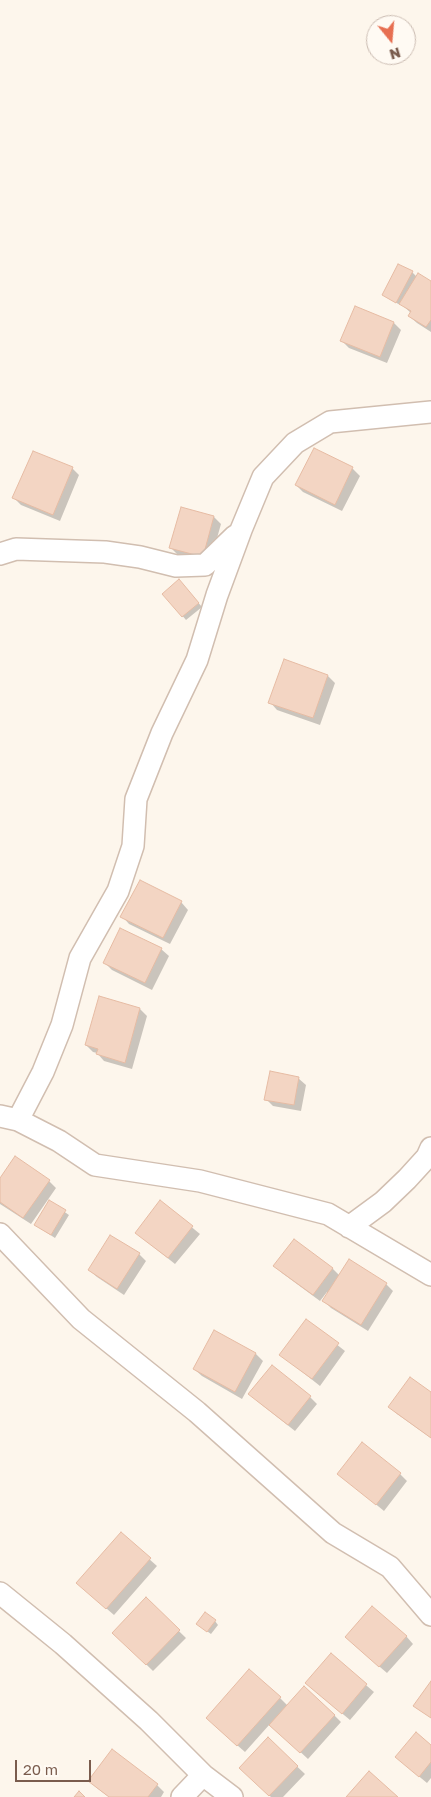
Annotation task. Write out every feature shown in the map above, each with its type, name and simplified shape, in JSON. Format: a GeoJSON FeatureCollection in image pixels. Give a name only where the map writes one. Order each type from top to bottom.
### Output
{"type":"FeatureCollection","features":[{"type":"Feature","properties":{"kind":"street"},"geometry":{"type":"LineString","coordinates":[[431,412],[330,422],[295,443],[263,477],[217,595],[198,660],[162,733],[136,799],[133,846],[118,892],[80,958],[62,1025],[43,1072],[9,1118],[59,1141],[95,1164],[200,1181],[328,1214],[431,1275]]}},
{"type":"Feature","properties":{"kind":"street"},"geometry":{"type":"LineString","coordinates":[[0,554],[16,549],[105,552],[140,557],[176,566],[205,565],[241,530]]}},
{"type":"Feature","properties":{"kind":"street"},"geometry":{"type":"LineString","coordinates":[[349,1227],[383,1202],[408,1179],[427,1156],[431,1148]]}},
{"type":"Feature","properties":{"kind":"street"},"geometry":{"type":"LineString","coordinates":[[0,1234],[80,1319],[198,1412],[334,1533],[390,1567],[431,1615]]}},
{"type":"Feature","properties":{"kind":"street"},"geometry":{"type":"LineString","coordinates":[[0,1593],[63,1644],[149,1721],[203,1775],[232,1797]]}},
{"type":"Feature","properties":{"kind":"street"},"geometry":{"type":"LineString","coordinates":[[182,1797],[203,1775]]}},
{"type":"Feature","properties":{"kind":"building"},"geometry":{"type":"Polygon","coordinates":[[[398,264],[413,271],[396,303],[382,295],[398,264]]]}},
{"type":"Feature","properties":{"kind":"building"},"geometry":{"type":"Polygon","coordinates":[[[418,273],[431,281],[431,320],[426,327],[408,316],[411,311],[399,304],[418,273]]]}},
{"type":"Feature","properties":{"kind":"building"},"geometry":{"type":"Polygon","coordinates":[[[355,306],[394,322],[380,357],[340,341],[355,306]]]}},
{"type":"Feature","properties":{"kind":"building"},"geometry":{"type":"Polygon","coordinates":[[[314,448],[353,467],[335,505],[295,485],[314,448]]]}},
{"type":"Feature","properties":{"kind":"building"},"geometry":{"type":"Polygon","coordinates":[[[33,451],[73,467],[53,515],[12,498],[33,451]]]}},
{"type":"Feature","properties":{"kind":"building"},"geometry":{"type":"Polygon","coordinates":[[[181,507],[214,516],[203,557],[169,548],[181,507]]]}},
{"type":"Feature","properties":{"kind":"building"},"geometry":{"type":"Polygon","coordinates":[[[179,579],[199,603],[182,617],[162,594],[179,579]]]}},
{"type":"Feature","properties":{"kind":"building"},"geometry":{"type":"Polygon","coordinates":[[[284,659],[328,675],[313,718],[268,703],[284,659]]]}},
{"type":"Feature","properties":{"kind":"building"},"geometry":{"type":"Polygon","coordinates":[[[140,880],[182,901],[163,938],[120,917],[140,880]]]}},
{"type":"Feature","properties":{"kind":"building"},"geometry":{"type":"Polygon","coordinates":[[[120,928],[162,948],[145,983],[103,963],[120,928]]]}},
{"type":"Feature","properties":{"kind":"building"},"geometry":{"type":"Polygon","coordinates":[[[99,996],[140,1008],[125,1063],[96,1054],[98,1049],[85,1045],[99,996]]]}},
{"type":"Feature","properties":{"kind":"building"},"geometry":{"type":"Polygon","coordinates":[[[270,1071],[299,1077],[294,1105],[264,1100],[270,1071]]]}},
{"type":"Feature","properties":{"kind":"building"},"geometry":{"type":"Polygon","coordinates":[[[15,1156],[50,1180],[23,1218],[0,1202],[0,1178],[15,1156]]]}},
{"type":"Feature","properties":{"kind":"building"},"geometry":{"type":"Polygon","coordinates":[[[49,1200],[66,1210],[51,1235],[34,1225],[49,1200]]]}},
{"type":"Feature","properties":{"kind":"building"},"geometry":{"type":"Polygon","coordinates":[[[160,1200],[193,1226],[168,1258],[135,1233],[160,1200]]]}},
{"type":"Feature","properties":{"kind":"building"},"geometry":{"type":"Polygon","coordinates":[[[110,1235],[140,1253],[117,1289],[88,1270],[110,1235]]]}},
{"type":"Feature","properties":{"kind":"building"},"geometry":{"type":"Polygon","coordinates":[[[294,1239],[333,1268],[313,1295],[273,1266],[294,1239]]]}},
{"type":"Feature","properties":{"kind":"building"},"geometry":{"type":"Polygon","coordinates":[[[349,1259],[387,1283],[361,1325],[322,1301],[349,1259]]]}},
{"type":"Feature","properties":{"kind":"building"},"geometry":{"type":"Polygon","coordinates":[[[306,1319],[339,1343],[312,1379],[279,1355],[306,1319]]]}},
{"type":"Feature","properties":{"kind":"building"},"geometry":{"type":"Polygon","coordinates":[[[214,1330],[256,1353],[235,1392],[193,1369],[214,1330]]]}},
{"type":"Feature","properties":{"kind":"building"},"geometry":{"type":"Polygon","coordinates":[[[272,1365],[311,1396],[288,1425],[248,1394],[272,1365]]]}},
{"type":"Feature","properties":{"kind":"building"},"geometry":{"type":"Polygon","coordinates":[[[410,1377],[431,1392],[431,1438],[388,1407],[410,1377]]]}},
{"type":"Feature","properties":{"kind":"building"},"geometry":{"type":"Polygon","coordinates":[[[362,1442],[401,1473],[376,1505],[337,1474],[362,1442]]]}},
{"type":"Feature","properties":{"kind":"building"},"geometry":{"type":"Polygon","coordinates":[[[121,1532],[151,1558],[106,1609],[76,1583],[121,1532]]]}},
{"type":"Feature","properties":{"kind":"building"},"geometry":{"type":"Polygon","coordinates":[[[146,1597],[180,1630],[146,1665],[112,1633],[146,1597]]]}},
{"type":"Feature","properties":{"kind":"building"},"geometry":{"type":"Polygon","coordinates":[[[372,1606],[407,1636],[379,1667],[345,1637],[372,1606]]]}},
{"type":"Feature","properties":{"kind":"building"},"geometry":{"type":"Polygon","coordinates":[[[205,1612],[216,1620],[207,1632],[196,1624],[205,1612]]]}},
{"type":"Feature","properties":{"kind":"building"},"geometry":{"type":"Polygon","coordinates":[[[331,1653],[367,1684],[342,1714],[305,1683],[331,1653]]]}},
{"type":"Feature","properties":{"kind":"building"},"geometry":{"type":"Polygon","coordinates":[[[249,1669],[281,1697],[237,1746],[206,1718],[249,1669]]]}},
{"type":"Feature","properties":{"kind":"building"},"geometry":{"type":"Polygon","coordinates":[[[431,1681],[431,1718],[413,1706],[431,1681]]]}},
{"type":"Feature","properties":{"kind":"building"},"geometry":{"type":"Polygon","coordinates":[[[304,1686],[335,1715],[300,1753],[269,1725],[304,1686]]]}},
{"type":"Feature","properties":{"kind":"building"},"geometry":{"type":"Polygon","coordinates":[[[416,1732],[431,1745],[431,1762],[419,1777],[395,1757],[416,1732]]]}},
{"type":"Feature","properties":{"kind":"building"},"geometry":{"type":"Polygon","coordinates":[[[268,1737],[298,1766],[269,1796],[239,1768],[268,1737]]]}},
{"type":"Feature","properties":{"kind":"building"},"geometry":{"type":"Polygon","coordinates":[[[112,1749],[158,1784],[148,1797],[109,1797],[88,1781],[112,1749]]]}},
{"type":"Feature","properties":{"kind":"building"},"geometry":{"type":"Polygon","coordinates":[[[369,1771],[398,1797],[346,1797],[369,1771]]]}},
{"type":"Feature","properties":{"kind":"building"},"geometry":{"type":"Polygon","coordinates":[[[79,1791],[85,1797],[74,1797],[79,1791]]]}}]}
